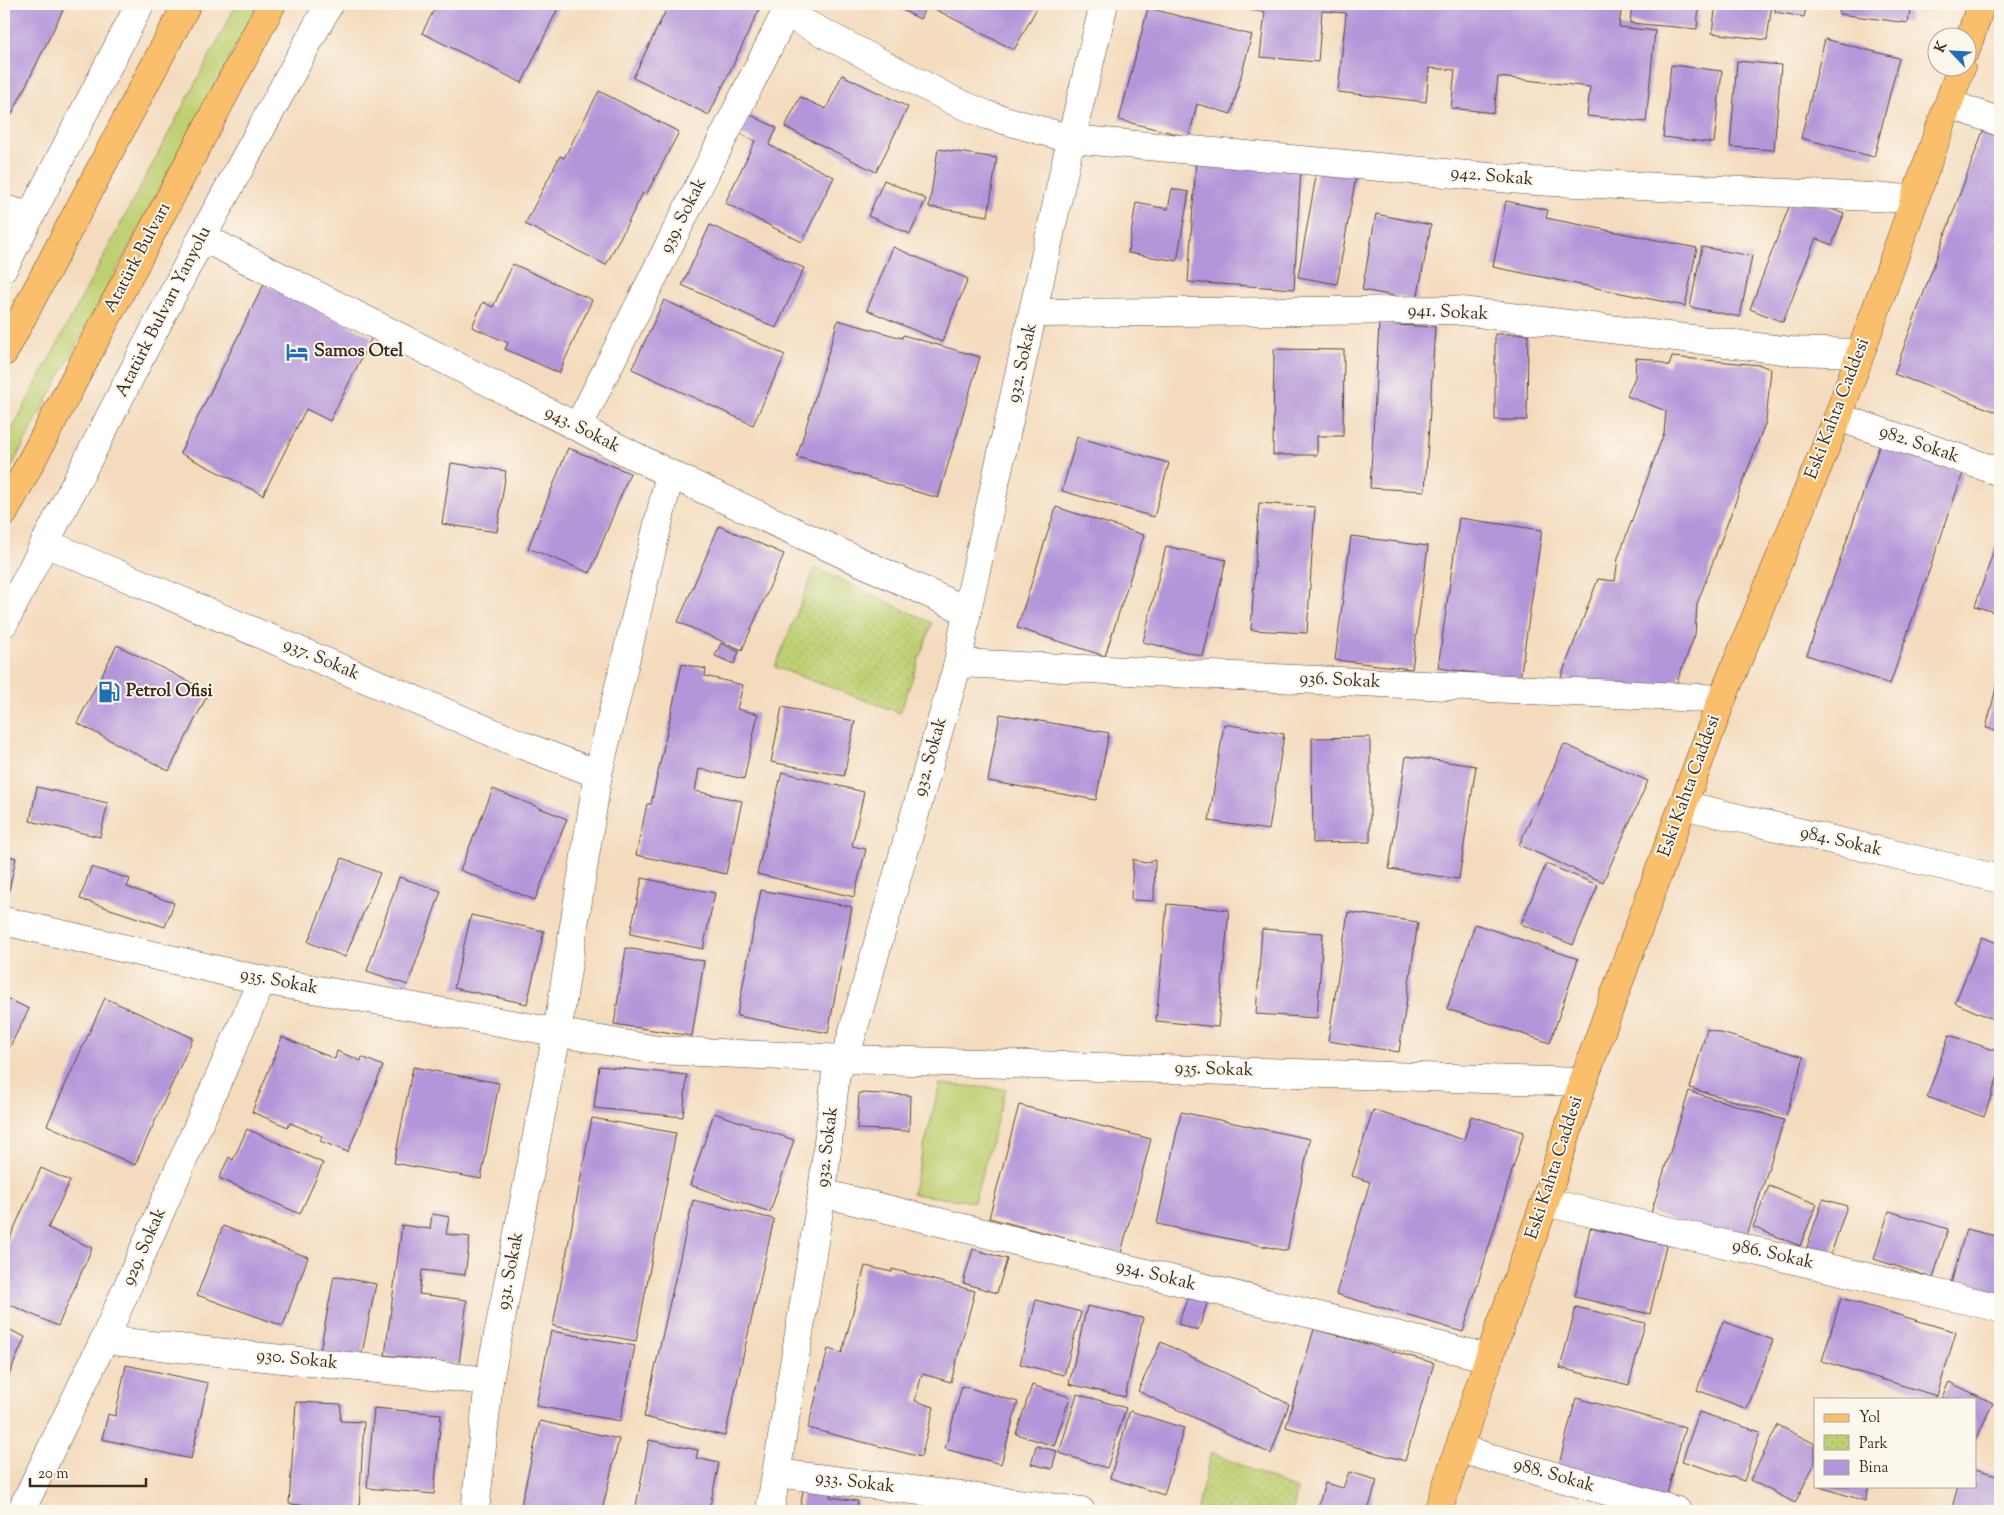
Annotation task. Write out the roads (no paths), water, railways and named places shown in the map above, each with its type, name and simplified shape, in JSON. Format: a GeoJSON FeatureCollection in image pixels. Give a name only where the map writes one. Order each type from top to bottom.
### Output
{"type":"FeatureCollection","features":[{"type":"Feature","properties":{"kind":"main road"},"geometry":{"type":"LineString","coordinates":[[4,352],[187,4]]}},
{"type":"Feature","properties":{"kind":"main road","name":"Atatürk Bulvarı"},"geometry":{"type":"LineString","coordinates":[[4,512],[272,4]]}},
{"type":"Feature","properties":{"kind":"main road"},"geometry":{"type":"LineString","coordinates":[[1973,28],[1981,4]]}},
{"type":"Feature","properties":{"kind":"main road","name":"Eski Kahta Caddesi"},"geometry":{"type":"LineString","coordinates":[[1438,1511],[1489,1358],[1545,1202],[1583,1082],[1682,805],[1722,699],[1838,418],[1958,78]]}},
{"type":"Feature","properties":{"kind":"street"},"geometry":{"type":"LineString","coordinates":[[4,267],[140,4]]}},
{"type":"Feature","properties":{"kind":"street","name":"Atatürk Bulvarı Yanyolu"},"geometry":{"type":"LineString","coordinates":[[4,623],[202,237],[329,4]]}},
{"type":"Feature","properties":{"kind":"street","name":"932. Sokak"},"geometry":{"type":"LineString","coordinates":[[770,1511],[822,1193],[836,1073],[845,1059],[958,663],[967,611],[1071,139],[1104,4]]}},
{"type":"Feature","properties":{"kind":"street","name":"942. Sokak"},"geometry":{"type":"LineString","coordinates":[[788,8],[954,101],[987,115],[1071,139],[1533,181],[1914,200]]}},
{"type":"Feature","properties":{"kind":"street","name":"939. Sokak"},"geometry":{"type":"LineString","coordinates":[[578,428],[788,8]]}},
{"type":"Feature","properties":{"kind":"street"},"geometry":{"type":"LineString","coordinates":[[1950,104],[2000,122]]}},
{"type":"Feature","properties":{"kind":"street"},"geometry":{"type":"LineString","coordinates":[[4,209],[30,216]]}},
{"type":"Feature","properties":{"kind":"street","name":"943. Sokak"},"geometry":{"type":"LineString","coordinates":[[202,237],[670,474],[967,611]]}},
{"type":"Feature","properties":{"kind":"street","name":"941. Sokak"},"geometry":{"type":"LineString","coordinates":[[1034,312],[1453,310],[1791,351],[1860,353]]}},
{"type":"Feature","properties":{"kind":"street","name":"982. Sokak"},"geometry":{"type":"LineString","coordinates":[[1838,418],[2000,472]]}},
{"type":"Feature","properties":{"kind":"street","name":"931. Sokak"},"geometry":{"type":"LineString","coordinates":[[475,1511],[489,1381],[557,1033],[598,774],[670,474]]}},
{"type":"Feature","properties":{"kind":"street","name":"937. Sokak"},"geometry":{"type":"LineString","coordinates":[[45,543],[522,745],[598,774]]}},
{"type":"Feature","properties":{"kind":"street","name":"936. Sokak"},"geometry":{"type":"LineString","coordinates":[[958,663],[1722,699]]}},
{"type":"Feature","properties":{"kind":"street","name":"984. Sokak"},"geometry":{"type":"LineString","coordinates":[[1682,805],[2000,879]]}},
{"type":"Feature","properties":{"kind":"street","name":"935. Sokak"},"geometry":{"type":"LineString","coordinates":[[4,921],[262,980],[657,1050],[845,1059],[1583,1082]]}},
{"type":"Feature","properties":{"kind":"street","name":"929. Sokak"},"geometry":{"type":"LineString","coordinates":[[21,1511],[104,1340],[262,980]]}},
{"type":"Feature","properties":{"kind":"street","name":"934. Sokak"},"geometry":{"type":"LineString","coordinates":[[822,1193],[1489,1358]]}},
{"type":"Feature","properties":{"kind":"street","name":"986. Sokak"},"geometry":{"type":"LineString","coordinates":[[1545,1202],[2000,1308]]}},
{"type":"Feature","properties":{"kind":"street","name":"930. Sokak"},"geometry":{"type":"LineString","coordinates":[[104,1340],[489,1381]]}},
{"type":"Feature","properties":{"kind":"street","name":"988. Sokak"},"geometry":{"type":"LineString","coordinates":[[1460,1449],[1677,1511]]}},
{"type":"Feature","properties":{"kind":"street","name":"933. Sokak"},"geometry":{"type":"LineString","coordinates":[[777,1473],[1081,1511]]}},
{"type":"Feature","properties":{"kind":"place","name":"Samos Otel"},"geometry":{"type":"Point","coordinates":[297,352]}},
{"type":"Feature","properties":{"kind":"place","name":"Petrol Ofisi"},"geometry":{"type":"Point","coordinates":[109,692]}}]}
